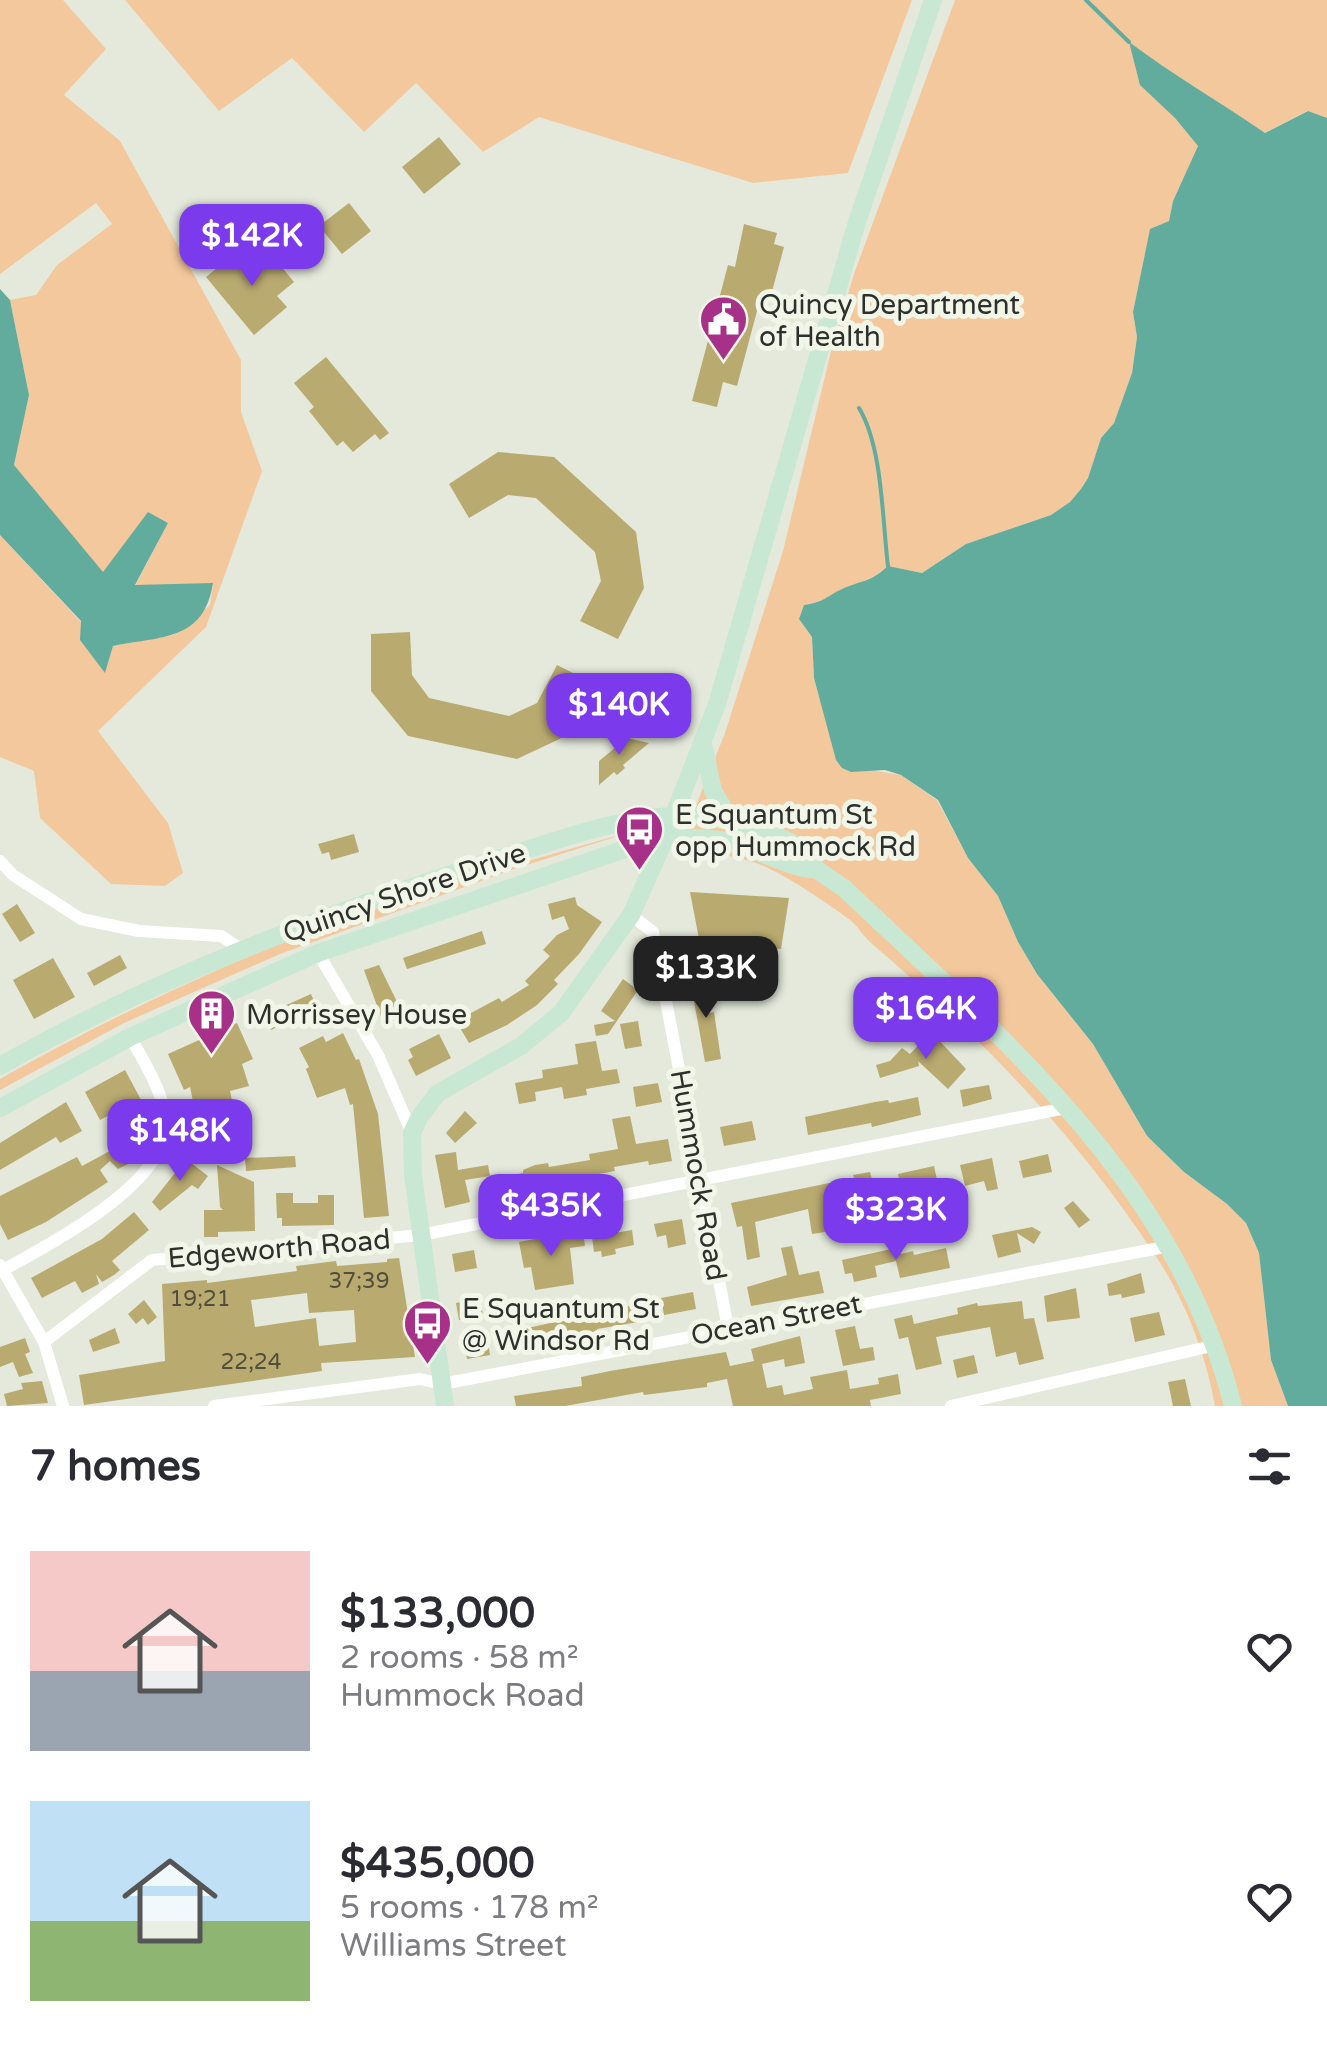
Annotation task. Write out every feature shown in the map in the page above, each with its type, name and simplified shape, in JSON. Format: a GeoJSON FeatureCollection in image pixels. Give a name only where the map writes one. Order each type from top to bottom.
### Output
{"type":"FeatureCollection","features":[{"type":"Feature","properties":{"kind":"main road"},"geometry":{"type":"LineString","coordinates":[[445,1406],[413,1175],[412,1133],[438,1093],[522,1046],[561,1014],[631,915],[702,742],[751,592],[862,207],[933,0]]}},
{"type":"Feature","properties":{"kind":"main road"},"geometry":{"type":"LineString","coordinates":[[702,742],[713,791],[731,821]]}},
{"type":"Feature","properties":{"kind":"main road","name":"Quincy Shore Drive"},"geometry":{"type":"LineString","coordinates":[[0,1066],[48,1038],[241,949],[416,886],[611,825],[673,816],[731,821],[792,842],[809,852],[816,869],[845,889],[1034,1072],[1066,1108],[1130,1186],[1170,1246],[1216,1345],[1233,1406]]}},
{"type":"Feature","properties":{"kind":"main road","name":"Quincy Shore Drive"},"geometry":{"type":"LineString","coordinates":[[0,1108],[130,1037],[318,953],[640,844],[720,840],[746,845],[801,870],[816,869]]}},
{"type":"Feature","properties":{"kind":"street"},"geometry":{"type":"LineString","coordinates":[[0,861],[7,878],[81,920],[140,931],[221,936],[241,949]]}},
{"type":"Feature","properties":{"kind":"street","name":"Hummock Road"},"geometry":{"type":"LineString","coordinates":[[631,915],[653,932],[728,1328]]}},
{"type":"Feature","properties":{"kind":"street"},"geometry":{"type":"LineString","coordinates":[[318,953],[378,1055],[412,1133]]}},
{"type":"Feature","properties":{"kind":"street"},"geometry":{"type":"LineString","coordinates":[[63,1406],[44,1342],[1,1267],[88,1221],[154,1160],[164,1141],[166,1120],[130,1037]]}},
{"type":"Feature","properties":{"kind":"street","name":"Edgeworth Road"},"geometry":{"type":"LineString","coordinates":[[44,1342],[152,1260],[421,1235],[1066,1108]]}},
{"type":"Feature","properties":{"kind":"street","name":"Ocean Street"},"geometry":{"type":"LineString","coordinates":[[214,1406],[420,1379],[442,1384],[1170,1246]]}},
{"type":"Feature","properties":{"kind":"street"},"geometry":{"type":"LineString","coordinates":[[950,1406],[1216,1345]]}},
{"type":"Feature","properties":{"kind":"shaded area"},"geometry":{"type":"Polygon","coordinates":[[[0,0],[63,0],[106,49],[64,95],[120,141],[241,360],[241,412],[262,471],[206,627],[98,731],[168,823],[183,873],[165,886],[111,884],[40,818],[34,771],[0,757],[0,535],[81,622],[105,672],[113,646],[173,635],[210,605],[213,584],[135,586],[168,523],[148,513],[103,573],[14,465],[29,395],[10,300],[36,295],[57,265],[112,224],[96,203],[0,274],[0,0]]]}},
{"type":"Feature","properties":{"kind":"shaded area"},"geometry":{"type":"Polygon","coordinates":[[[125,0],[912,0],[848,173],[753,183],[539,117],[483,152],[416,83],[364,132],[292,58],[219,111],[125,0]]]}},
{"type":"Feature","properties":{"kind":"shaded area"},"geometry":{"type":"Polygon","coordinates":[[[955,0],[1327,0],[1327,118],[1307,111],[1265,133],[1129,44],[1175,118],[1198,146],[1173,201],[1169,221],[1150,230],[1133,312],[1137,337],[1132,373],[1114,423],[1101,438],[1088,478],[1070,502],[1051,515],[966,544],[922,573],[888,566],[871,578],[804,605],[799,619],[812,637],[814,678],[832,742],[870,770],[901,775],[937,800],[968,858],[998,896],[1037,974],[1093,1044],[1147,1136],[1246,1223],[1259,1253],[1271,1360],[1288,1406],[1215,1406],[1186,1311],[1167,1275],[1095,1171],[988,1051],[853,922],[766,867],[722,855],[677,853],[725,733],[783,551],[832,347],[854,274],[955,0]]]}},
{"type":"Feature","properties":{"kind":"shaded area"},"geometry":{"type":"Polygon","coordinates":[[[637,830],[514,869],[280,954],[124,1023],[0,1090],[0,1079],[67,1043],[169,992],[318,928],[499,869],[637,830]]]}},
{"type":"Feature","properties":{"kind":"water"},"geometry":{"type":"Polygon","coordinates":[[[1129,42],[1265,133],[1308,111],[1327,118],[1327,1406],[1288,1406],[1271,1360],[1259,1253],[1246,1223],[1147,1136],[1093,1044],[1037,974],[998,896],[968,858],[938,800],[901,775],[885,770],[851,772],[836,760],[814,678],[812,637],[799,619],[804,605],[870,579],[888,566],[922,573],[966,544],[1051,515],[1070,502],[1088,478],[1101,438],[1114,423],[1132,373],[1137,337],[1133,312],[1150,229],[1169,221],[1173,201],[1198,146],[1140,85],[1129,42]]]}},
{"type":"Feature","properties":{"kind":"water"},"geometry":{"type":"Polygon","coordinates":[[[0,289],[10,300],[29,395],[14,465],[103,572],[148,512],[168,523],[135,585],[213,583],[208,602],[190,626],[164,637],[113,646],[105,673],[80,640],[81,621],[0,535],[0,289]]]}},
{"type":"Feature","properties":{"kind":"building"},"geometry":{"type":"Polygon","coordinates":[[[439,137],[461,164],[424,194],[402,167],[439,137]]]}},
{"type":"Feature","properties":{"kind":"building"},"geometry":{"type":"Polygon","coordinates":[[[349,203],[371,231],[342,254],[319,226],[349,203]]]}},
{"type":"Feature","properties":{"kind":"building"},"geometry":{"type":"Polygon","coordinates":[[[744,224],[777,233],[774,244],[784,247],[770,299],[761,296],[737,386],[723,382],[717,407],[692,401],[728,265],[735,267],[744,224]]]}},
{"type":"Feature","properties":{"kind":"building"},"geometry":{"type":"Polygon","coordinates":[[[239,250],[253,267],[270,253],[294,282],[277,296],[287,307],[254,335],[206,277],[239,250]]]}},
{"type":"Feature","properties":{"kind":"building"},"geometry":{"type":"Polygon","coordinates":[[[326,357],[389,433],[380,440],[375,434],[353,452],[343,441],[337,446],[309,411],[314,407],[294,383],[326,357]]]}},
{"type":"Feature","properties":{"kind":"building"},"geometry":{"type":"Polygon","coordinates":[[[498,452],[554,457],[636,532],[644,588],[618,639],[580,621],[601,581],[595,552],[536,498],[508,495],[469,518],[449,484],[498,452]]]}},
{"type":"Feature","properties":{"kind":"building"},"geometry":{"type":"Polygon","coordinates":[[[410,632],[412,675],[429,698],[509,716],[537,703],[557,665],[593,683],[568,735],[517,759],[408,736],[371,691],[371,634],[410,632]]]}},
{"type":"Feature","properties":{"kind":"building"},"geometry":{"type":"Polygon","coordinates":[[[627,738],[649,743],[617,775],[614,772],[599,785],[599,761],[627,738]]]}},
{"type":"Feature","properties":{"kind":"building"},"geometry":{"type":"Polygon","coordinates":[[[354,834],[359,852],[331,860],[329,852],[322,854],[318,844],[354,834]]]}},
{"type":"Feature","properties":{"kind":"building"},"geometry":{"type":"Polygon","coordinates":[[[690,892],[789,898],[781,949],[700,944],[690,892]]]}},
{"type":"Feature","properties":{"kind":"building"},"geometry":{"type":"Polygon","coordinates":[[[575,897],[577,905],[602,922],[554,980],[558,984],[537,1005],[507,1025],[469,1043],[456,1021],[499,998],[502,1002],[529,985],[525,981],[550,956],[543,950],[569,929],[564,916],[552,920],[548,904],[575,897]]]}},
{"type":"Feature","properties":{"kind":"building"},"geometry":{"type":"Polygon","coordinates":[[[17,904],[35,933],[20,942],[2,914],[17,904]]]}},
{"type":"Feature","properties":{"kind":"building"},"geometry":{"type":"Polygon","coordinates":[[[482,931],[486,944],[407,969],[403,958],[482,931]]]}},
{"type":"Feature","properties":{"kind":"building"},"geometry":{"type":"Polygon","coordinates":[[[120,955],[127,968],[94,986],[87,973],[120,955]]]}},
{"type":"Feature","properties":{"kind":"building"},"geometry":{"type":"Polygon","coordinates":[[[53,958],[75,997],[34,1019],[13,980],[53,958]]]}},
{"type":"Feature","properties":{"kind":"building"},"geometry":{"type":"Polygon","coordinates":[[[379,965],[404,1016],[384,1025],[364,970],[379,965]]]}},
{"type":"Feature","properties":{"kind":"building"},"geometry":{"type":"Polygon","coordinates":[[[704,977],[721,1059],[705,1062],[690,979],[704,977]]]}},
{"type":"Feature","properties":{"kind":"building"},"geometry":{"type":"Polygon","coordinates":[[[623,979],[638,990],[608,1034],[596,1036],[594,1025],[615,1021],[601,1011],[623,979]]]}},
{"type":"Feature","properties":{"kind":"building"},"geometry":{"type":"Polygon","coordinates":[[[311,994],[317,1008],[271,1030],[264,1015],[311,994]]]}},
{"type":"Feature","properties":{"kind":"building"},"geometry":{"type":"Polygon","coordinates":[[[638,1021],[642,1046],[625,1049],[620,1024],[638,1021]]]}},
{"type":"Feature","properties":{"kind":"building"},"geometry":{"type":"Polygon","coordinates":[[[237,1023],[253,1059],[242,1064],[249,1086],[230,1091],[240,1124],[237,1137],[213,1133],[211,1151],[189,1148],[191,1129],[199,1130],[190,1087],[184,1090],[168,1054],[237,1023]]]}},
{"type":"Feature","properties":{"kind":"building"},"geometry":{"type":"Polygon","coordinates":[[[931,1032],[966,1069],[948,1089],[918,1061],[919,1066],[880,1078],[876,1065],[890,1061],[902,1048],[910,1054],[931,1032]]]}},
{"type":"Feature","properties":{"kind":"building"},"geometry":{"type":"Polygon","coordinates":[[[343,1033],[356,1060],[359,1059],[378,1114],[389,1216],[364,1218],[353,1104],[350,1105],[345,1088],[317,1098],[299,1048],[323,1036],[326,1042],[343,1033]]]}},
{"type":"Feature","properties":{"kind":"building"},"geometry":{"type":"Polygon","coordinates":[[[439,1034],[451,1058],[416,1076],[408,1060],[413,1057],[409,1049],[439,1034]]]}},
{"type":"Feature","properties":{"kind":"building"},"geometry":{"type":"Polygon","coordinates":[[[596,1041],[602,1071],[617,1069],[620,1083],[586,1089],[587,1095],[564,1099],[562,1087],[535,1092],[536,1101],[519,1104],[515,1083],[543,1078],[542,1070],[578,1064],[575,1044],[596,1041]]]}},
{"type":"Feature","properties":{"kind":"building"},"geometry":{"type":"Polygon","coordinates":[[[125,1070],[146,1109],[134,1115],[129,1105],[100,1120],[85,1092],[125,1070]]]}},
{"type":"Feature","properties":{"kind":"building"},"geometry":{"type":"Polygon","coordinates":[[[658,1083],[662,1102],[636,1107],[633,1087],[658,1083]]]}},
{"type":"Feature","properties":{"kind":"building"},"geometry":{"type":"Polygon","coordinates":[[[989,1085],[992,1099],[963,1107],[960,1090],[989,1085]]]}},
{"type":"Feature","properties":{"kind":"building"},"geometry":{"type":"Polygon","coordinates":[[[918,1097],[921,1115],[872,1127],[871,1123],[808,1135],[805,1117],[918,1097]]]}},
{"type":"Feature","properties":{"kind":"building"},"geometry":{"type":"Polygon","coordinates":[[[66,1102],[82,1131],[60,1143],[56,1137],[0,1170],[0,1143],[66,1102]]]}},
{"type":"Feature","properties":{"kind":"building"},"geometry":{"type":"Polygon","coordinates":[[[465,1111],[477,1123],[455,1143],[446,1133],[465,1111]]]}},
{"type":"Feature","properties":{"kind":"building"},"geometry":{"type":"Polygon","coordinates":[[[630,1116],[636,1144],[668,1139],[672,1161],[614,1167],[615,1171],[496,1193],[493,1179],[523,1173],[535,1165],[548,1163],[549,1167],[590,1160],[589,1154],[618,1149],[612,1119],[630,1116]]]}},
{"type":"Feature","properties":{"kind":"building"},"geometry":{"type":"Polygon","coordinates":[[[752,1121],[756,1140],[724,1146],[720,1127],[752,1121]]]}},
{"type":"Feature","properties":{"kind":"building"},"geometry":{"type":"Polygon","coordinates":[[[121,1145],[128,1164],[118,1169],[110,1161],[100,1170],[108,1182],[46,1222],[8,1240],[0,1224],[0,1196],[77,1157],[82,1166],[121,1145]]]}},
{"type":"Feature","properties":{"kind":"building"},"geometry":{"type":"Polygon","coordinates":[[[456,1152],[458,1170],[488,1165],[490,1176],[465,1180],[470,1202],[445,1208],[435,1155],[456,1152]]]}},
{"type":"Feature","properties":{"kind":"building"},"geometry":{"type":"Polygon","coordinates":[[[1048,1154],[1052,1172],[1023,1178],[1019,1161],[1048,1154]]]}},
{"type":"Feature","properties":{"kind":"building"},"geometry":{"type":"Polygon","coordinates":[[[295,1156],[296,1167],[246,1171],[245,1158],[295,1156]]]}},
{"type":"Feature","properties":{"kind":"building"},"geometry":{"type":"Polygon","coordinates":[[[992,1158],[998,1189],[987,1191],[984,1181],[965,1186],[960,1165],[992,1158]]]}},
{"type":"Feature","properties":{"kind":"building"},"geometry":{"type":"Polygon","coordinates":[[[186,1159],[208,1176],[198,1189],[192,1185],[160,1211],[152,1202],[186,1159]]]}},
{"type":"Feature","properties":{"kind":"building"},"geometry":{"type":"Polygon","coordinates":[[[217,1165],[254,1182],[255,1231],[218,1232],[218,1237],[204,1237],[204,1210],[223,1210],[217,1165]]]}},
{"type":"Feature","properties":{"kind":"building"},"geometry":{"type":"Polygon","coordinates":[[[934,1166],[947,1210],[906,1217],[898,1174],[934,1166]]]}},
{"type":"Feature","properties":{"kind":"building"},"geometry":{"type":"Polygon","coordinates":[[[870,1172],[872,1179],[878,1178],[885,1222],[874,1224],[869,1192],[848,1197],[852,1228],[812,1234],[808,1209],[755,1222],[760,1257],[747,1260],[742,1226],[737,1227],[731,1203],[870,1172]]]}},
{"type":"Feature","properties":{"kind":"building"},"geometry":{"type":"Polygon","coordinates":[[[276,1193],[293,1193],[293,1203],[318,1203],[318,1195],[334,1195],[334,1225],[282,1226],[282,1218],[277,1218],[276,1193]]]}},
{"type":"Feature","properties":{"kind":"building"},"geometry":{"type":"Polygon","coordinates":[[[1073,1201],[1090,1220],[1079,1228],[1064,1208],[1073,1201]]]}},
{"type":"Feature","properties":{"kind":"building"},"geometry":{"type":"Polygon","coordinates":[[[134,1212],[149,1230],[112,1261],[120,1270],[102,1282],[96,1274],[99,1284],[82,1293],[75,1281],[42,1298],[31,1278],[102,1239],[134,1212]]]}},
{"type":"Feature","properties":{"kind":"building"},"geometry":{"type":"Polygon","coordinates":[[[682,1219],[686,1244],[668,1248],[666,1235],[657,1237],[654,1224],[682,1219]]]}},
{"type":"Feature","properties":{"kind":"building"},"geometry":{"type":"Polygon","coordinates":[[[1032,1227],[1041,1232],[1034,1244],[1017,1233],[1021,1252],[998,1258],[992,1235],[1032,1227]]]}},
{"type":"Feature","properties":{"kind":"building"},"geometry":{"type":"Polygon","coordinates":[[[583,1230],[585,1246],[570,1248],[574,1284],[535,1290],[531,1267],[524,1268],[519,1242],[583,1230]]]}},
{"type":"Feature","properties":{"kind":"building"},"geometry":{"type":"Polygon","coordinates":[[[632,1230],[634,1245],[602,1257],[601,1251],[594,1252],[592,1237],[632,1230]]]}},
{"type":"Feature","properties":{"kind":"building"},"geometry":{"type":"Polygon","coordinates":[[[792,1246],[799,1275],[819,1271],[824,1293],[751,1306],[747,1287],[787,1275],[781,1248],[792,1246]]]}},
{"type":"Feature","properties":{"kind":"building"},"geometry":{"type":"Polygon","coordinates":[[[900,1247],[901,1254],[913,1251],[914,1255],[946,1248],[950,1268],[900,1278],[896,1261],[875,1266],[877,1277],[854,1282],[852,1273],[845,1274],[842,1260],[900,1247]]]}},
{"type":"Feature","properties":{"kind":"building"},"geometry":{"type":"Polygon","coordinates":[[[474,1250],[477,1268],[455,1272],[452,1254],[474,1250]]]}},
{"type":"Feature","properties":{"kind":"building"},"geometry":{"type":"Polygon","coordinates":[[[399,1258],[415,1357],[321,1363],[322,1371],[84,1405],[79,1375],[165,1361],[162,1284],[207,1283],[297,1271],[296,1266],[336,1261],[337,1266],[399,1258]],[[307,1293],[251,1300],[255,1327],[316,1318],[319,1346],[356,1342],[354,1310],[309,1313],[307,1293]]]}},
{"type":"Feature","properties":{"kind":"building"},"geometry":{"type":"Polygon","coordinates":[[[1141,1273],[1145,1293],[1122,1298],[1121,1294],[1109,1296],[1107,1284],[1141,1273]]]}},
{"type":"Feature","properties":{"kind":"building"},"geometry":{"type":"Polygon","coordinates":[[[1076,1288],[1080,1318],[1047,1322],[1044,1296],[1076,1288]]]}},
{"type":"Feature","properties":{"kind":"building"},"geometry":{"type":"Polygon","coordinates":[[[693,1292],[696,1309],[664,1315],[661,1298],[693,1292]]]}},
{"type":"Feature","properties":{"kind":"building"},"geometry":{"type":"Polygon","coordinates":[[[480,1298],[483,1316],[459,1320],[456,1303],[480,1298]]]}},
{"type":"Feature","properties":{"kind":"building"},"geometry":{"type":"Polygon","coordinates":[[[144,1300],[157,1317],[148,1325],[143,1318],[136,1324],[128,1314],[144,1300]]]}},
{"type":"Feature","properties":{"kind":"building"},"geometry":{"type":"Polygon","coordinates":[[[1022,1301],[1024,1319],[1034,1318],[1044,1359],[1019,1365],[1016,1352],[996,1357],[990,1327],[936,1337],[942,1364],[916,1370],[908,1337],[899,1339],[894,1319],[912,1315],[914,1324],[958,1314],[957,1308],[977,1303],[978,1306],[1022,1301]]]}},
{"type":"Feature","properties":{"kind":"building"},"geometry":{"type":"Polygon","coordinates":[[[593,1303],[594,1312],[635,1305],[638,1322],[597,1329],[599,1340],[513,1353],[509,1332],[569,1319],[567,1307],[593,1303]]]}},
{"type":"Feature","properties":{"kind":"building"},"geometry":{"type":"Polygon","coordinates":[[[1159,1312],[1165,1335],[1135,1342],[1130,1318],[1159,1312]]]}},
{"type":"Feature","properties":{"kind":"building"},"geometry":{"type":"Polygon","coordinates":[[[855,1326],[860,1349],[873,1347],[875,1360],[843,1366],[835,1330],[855,1326]]]}},
{"type":"Feature","properties":{"kind":"building"},"geometry":{"type":"Polygon","coordinates":[[[115,1328],[120,1343],[93,1352],[89,1340],[115,1328]]]}},
{"type":"Feature","properties":{"kind":"building"},"geometry":{"type":"Polygon","coordinates":[[[487,1336],[490,1355],[467,1359],[464,1340],[487,1336]]]}},
{"type":"Feature","properties":{"kind":"building"},"geometry":{"type":"Polygon","coordinates":[[[800,1336],[805,1363],[785,1367],[784,1359],[762,1364],[767,1388],[782,1385],[784,1395],[813,1389],[810,1377],[847,1370],[850,1389],[879,1384],[878,1378],[898,1374],[901,1394],[870,1400],[871,1406],[733,1406],[727,1379],[707,1383],[707,1387],[644,1395],[643,1392],[565,1406],[516,1406],[514,1396],[582,1386],[581,1377],[610,1371],[726,1352],[730,1366],[754,1361],[751,1349],[800,1336]]]}},
{"type":"Feature","properties":{"kind":"building"},"geometry":{"type":"Polygon","coordinates":[[[25,1338],[30,1352],[25,1354],[33,1373],[19,1377],[13,1362],[0,1367],[0,1347],[25,1338]]]}},
{"type":"Feature","properties":{"kind":"building"},"geometry":{"type":"Polygon","coordinates":[[[974,1355],[978,1373],[957,1378],[953,1360],[974,1355]]]}},
{"type":"Feature","properties":{"kind":"building"},"geometry":{"type":"Polygon","coordinates":[[[1185,1379],[1191,1406],[1173,1406],[1168,1382],[1185,1379]]]}},
{"type":"Feature","properties":{"kind":"building"},"geometry":{"type":"Polygon","coordinates":[[[42,1381],[48,1403],[7,1406],[4,1394],[23,1389],[21,1383],[42,1381]]]}},
{"type":"Feature","properties":{"kind":"waterway"},"geometry":{"type":"LineString","coordinates":[[1086,0],[1129,42]]}},
{"type":"Feature","properties":{"kind":"waterway"},"geometry":{"type":"LineString","coordinates":[[859,408],[877,463],[888,566]]}},
{"type":"Feature","properties":{"kind":"place","name":"Quincy Department of Health"},"geometry":{"type":"Point","coordinates":[724,362]}},
{"type":"Feature","properties":{"kind":"place","name":"E Squantum St opp Hummock Rd"},"geometry":{"type":"Point","coordinates":[640,872]}},
{"type":"Feature","properties":{"kind":"place","name":"Morrissey House"},"geometry":{"type":"Point","coordinates":[211,1056]}},
{"type":"Feature","properties":{"kind":"place","name":"E Squantum St @ Windsor Rd"},"geometry":{"type":"Point","coordinates":[427,1366]}}]}
